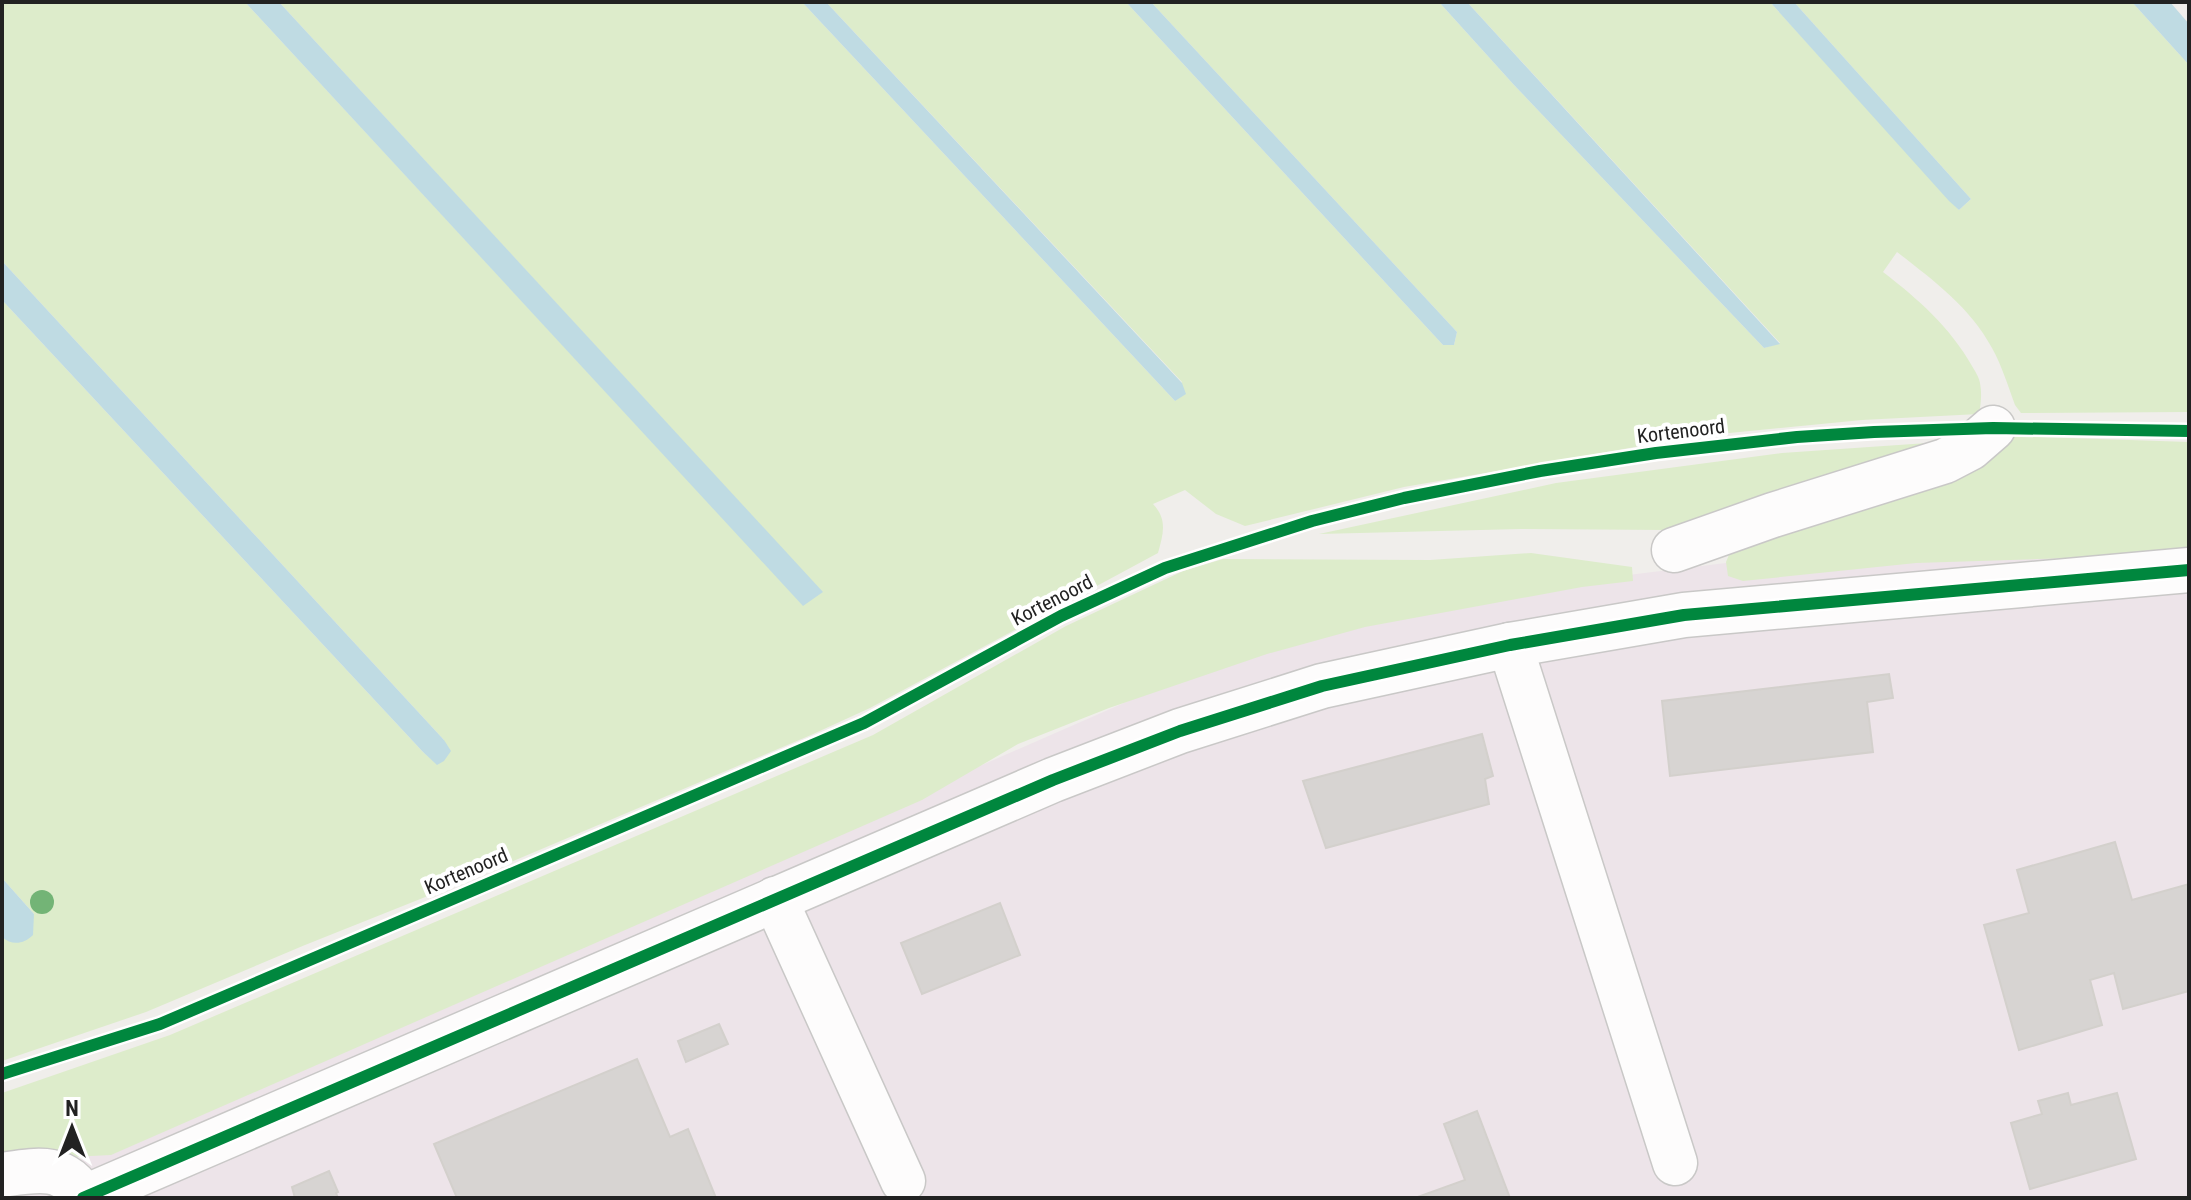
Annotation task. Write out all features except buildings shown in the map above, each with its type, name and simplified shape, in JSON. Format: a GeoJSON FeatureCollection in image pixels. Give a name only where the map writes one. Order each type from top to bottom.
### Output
{"type":"FeatureCollection","features":[{"type":"Feature","properties":{"kind":"street"},"geometry":{"type":"LineString","coordinates":[[1674,550],[1945,461],[1970,448],[1993,428]]}},
{"type":"Feature","properties":{"kind":"street"},"geometry":{"type":"LineString","coordinates":[[2,1175],[57,1171],[76,1183],[83,1198],[1053,780],[1180,731],[1322,686],[1510,645],[1684,615],[2189,570]]}},
{"type":"Feature","properties":{"kind":"street"},"geometry":{"type":"LineString","coordinates":[[1510,645],[1675,1163]]}},
{"type":"Feature","properties":{"kind":"street"},"geometry":{"type":"LineString","coordinates":[[775,899],[903,1181]]}},
{"type":"Feature","properties":{"kind":"shaded area"},"geometry":{"type":"Polygon","coordinates":[[[2189,516],[2189,1198],[2,1198],[2,1192],[1270,639],[1612,577],[2189,516]]]}},
{"type":"Feature","properties":{"kind":"green space"},"geometry":{"type":"Polygon","coordinates":[[[2,2],[245,2],[803,605],[822,592],[279,2],[802,2],[1175,401],[1182,382],[826,2],[1126,2],[1443,345],[1454,345],[1457,332],[1151,2],[1439,2],[1764,348],[1780,343],[1467,2],[1770,2],[1959,210],[1971,199],[1794,2],[2132,2],[2189,65],[2189,412],[2021,413],[1996,355],[1973,320],[1950,295],[1897,252],[1883,272],[1932,314],[1963,352],[1979,381],[1979,414],[1862,420],[1699,436],[1404,487],[1245,526],[1216,514],[1185,490],[1153,504],[1162,522],[1158,553],[870,708],[473,878],[146,1012],[2,1061],[2,937],[4,939],[34,914],[2,878],[2,300],[437,764],[444,740],[2,261],[2,2]]]}},
{"type":"Feature","properties":{"kind":"green space"},"geometry":{"type":"Polygon","coordinates":[[[2011,436],[2189,442],[2189,547],[2070,558],[1916,563],[1743,581],[1728,576],[1726,562],[1731,550],[2011,436]]]}},
{"type":"Feature","properties":{"kind":"green space"},"geometry":{"type":"Polygon","coordinates":[[[1942,442],[1666,530],[1521,529],[1319,534],[1556,483],[1782,453],[1942,442]]]}},
{"type":"Feature","properties":{"kind":"green space"},"geometry":{"type":"Polygon","coordinates":[[[1531,553],[1632,567],[1633,581],[1582,587],[1365,627],[1267,654],[1109,708],[1018,744],[922,800],[111,1155],[2,1162],[2,1093],[170,1035],[873,735],[1066,626],[1183,571],[1223,559],[1430,560],[1531,553]]]}},
{"type":"Feature","properties":{"kind":"water"},"geometry":{"type":"Polygon","coordinates":[[[245,2],[279,2],[823,592],[803,606],[245,2]]]}},
{"type":"Feature","properties":{"kind":"water"},"geometry":{"type":"Polygon","coordinates":[[[802,2],[826,2],[1182,383],[1186,394],[1175,401],[802,2]]]}},
{"type":"Feature","properties":{"kind":"water"},"geometry":{"type":"Polygon","coordinates":[[[1126,2],[1151,2],[1457,332],[1454,345],[1443,345],[1126,2]]]}},
{"type":"Feature","properties":{"kind":"water"},"geometry":{"type":"Polygon","coordinates":[[[1439,2],[1467,2],[1780,344],[1764,348],[1439,2]]]}},
{"type":"Feature","properties":{"kind":"water"},"geometry":{"type":"Polygon","coordinates":[[[1770,2],[1794,2],[1971,199],[1959,210],[1949,201],[1770,2]]]}},
{"type":"Feature","properties":{"kind":"water"},"geometry":{"type":"Polygon","coordinates":[[[2132,2],[2170,2],[2189,24],[2189,65],[2132,2]]]}},
{"type":"Feature","properties":{"kind":"water"},"geometry":{"type":"Polygon","coordinates":[[[2,261],[444,740],[451,751],[444,761],[437,765],[423,752],[2,300],[2,261]]]}},
{"type":"Feature","properties":{"kind":"water"},"geometry":{"type":"Polygon","coordinates":[[[2,878],[34,914],[33,935],[22,942],[10,942],[2,937],[2,878]]]}},
{"type":"Feature","properties":{"kind":"cycle path","name":"Kortenoord"},"geometry":{"type":"LineString","coordinates":[[2,1074],[160,1024],[864,723],[1061,616],[1165,568],[1312,521],[1404,498],[1540,471],[1656,453],[1797,437],[1993,428],[2189,431]]}},
{"type":"Feature","properties":{"kind":"cycle path"},"geometry":{"type":"LineString","coordinates":[[83,1198],[1053,780],[1180,731],[1322,686],[1510,645],[1684,615],[2189,570]]}}]}
